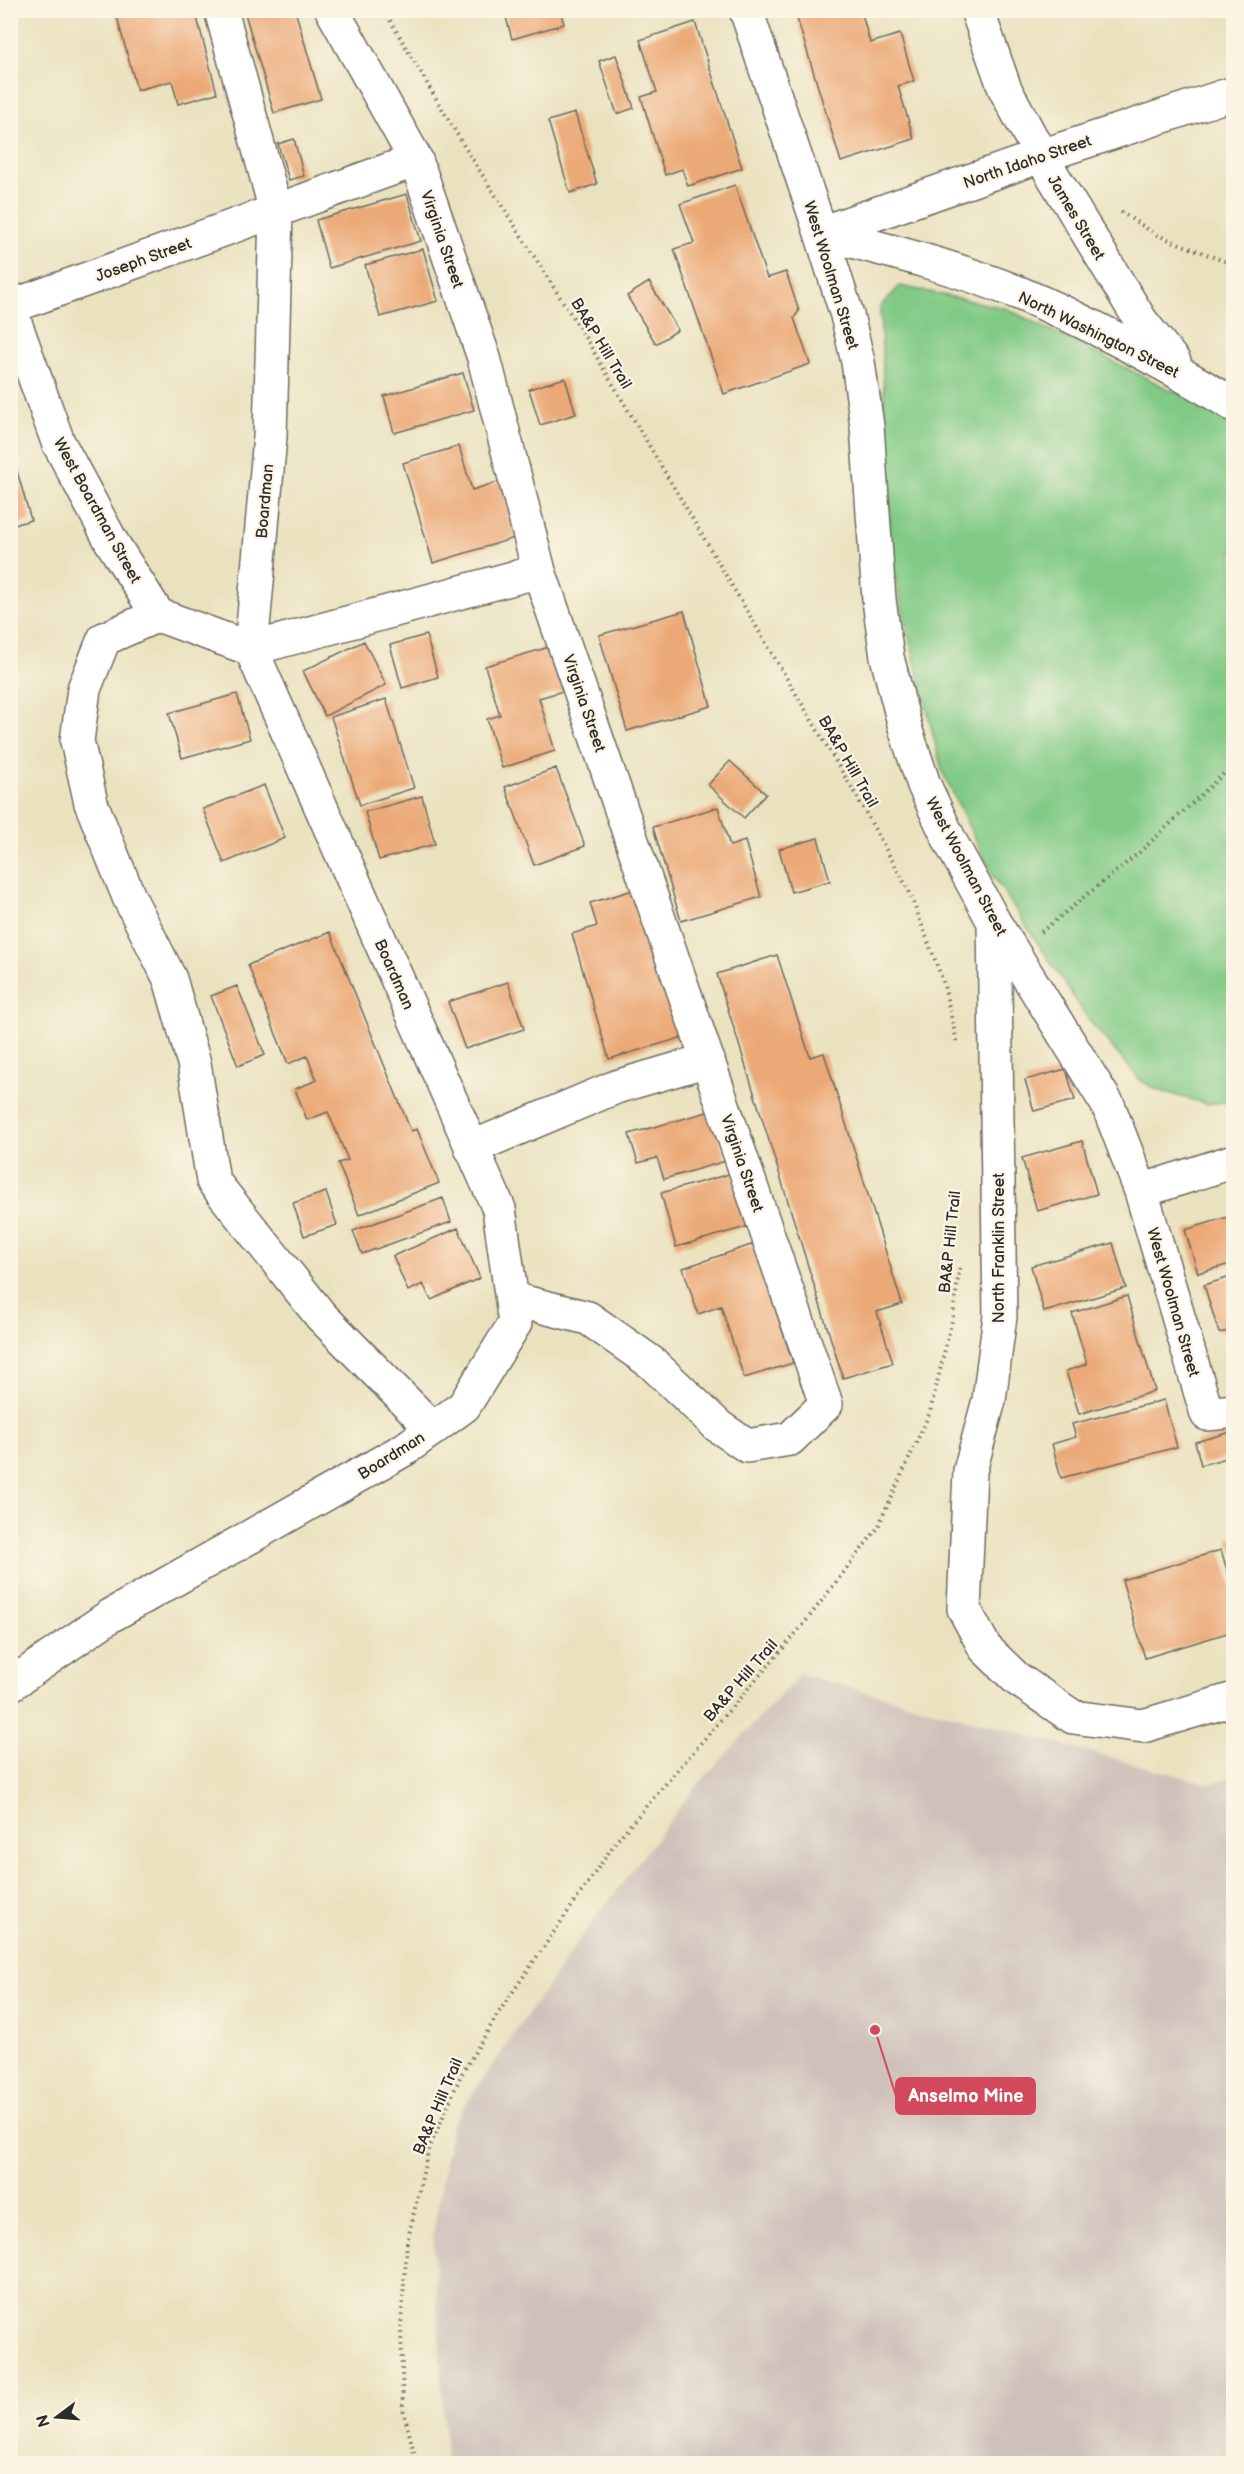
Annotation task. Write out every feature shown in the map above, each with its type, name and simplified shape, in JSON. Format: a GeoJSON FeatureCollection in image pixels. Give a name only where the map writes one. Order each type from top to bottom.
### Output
{"type":"FeatureCollection","features":[{"type":"Feature","properties":{"kind":"street","name":"Boardman"},"geometry":{"type":"LineString","coordinates":[[10,1685],[110,1616],[405,1449],[433,1429],[464,1406],[515,1323],[499,1209],[251,649],[270,437],[276,211],[221,10]]}},
{"type":"Feature","properties":{"kind":"street","name":"Virginia Street"},"geometry":{"type":"LineString","coordinates":[[332,10],[416,159],[484,358],[539,572],[826,1404],[790,1439],[747,1446],[718,1426],[652,1363],[588,1318],[512,1299]]}},
{"type":"Feature","properties":{"kind":"street","name":"West Woolman Street"},"geometry":{"type":"LineString","coordinates":[[746,10],[821,233],[847,315],[858,362],[867,426],[879,600],[887,657],[906,731],[924,785],[950,841],[994,922],[1108,1105],[1220,1413]]}},
{"type":"Feature","properties":{"kind":"street","name":"James Street"},"geometry":{"type":"LineString","coordinates":[[977,10],[1005,89],[1041,156],[1141,321],[1187,377]]}},
{"type":"Feature","properties":{"kind":"street","name":"North Idaho Street"},"geometry":{"type":"LineString","coordinates":[[821,233],[1041,156],[1233,93]]}},
{"type":"Feature","properties":{"kind":"street","name":"Joseph Street"},"geometry":{"type":"LineString","coordinates":[[10,308],[416,159]]}},
{"type":"Feature","properties":{"kind":"street","name":"North Washington Street"},"geometry":{"type":"LineString","coordinates":[[821,233],[954,270],[1018,292],[1132,346],[1233,405]]}},
{"type":"Feature","properties":{"kind":"street","name":"West Boardman Street"},"geometry":{"type":"LineString","coordinates":[[10,308],[58,442],[111,541],[158,615]]}},
{"type":"Feature","properties":{"kind":"street"},"geometry":{"type":"LineString","coordinates":[[433,1429],[321,1316],[213,1181],[194,1063],[170,979],[129,897],[91,803],[77,741],[84,689],[104,639],[158,615],[251,649],[539,572]]}},
{"type":"Feature","properties":{"kind":"street","name":"North Franklin Street"},"geometry":{"type":"LineString","coordinates":[[994,922],[1000,1316],[989,1400],[970,1471],[964,1608],[986,1648],[1017,1679],[1073,1717],[1143,1726],[1233,1700]]}},
{"type":"Feature","properties":{"kind":"street"},"geometry":{"type":"LineString","coordinates":[[471,1148],[616,1087],[708,1060]]}},
{"type":"Feature","properties":{"kind":"street"},"geometry":{"type":"LineString","coordinates":[[1141,1191],[1233,1161]]}},
{"type":"Feature","properties":{"kind":"path","name":"BA&P Hill Trail"},"geometry":{"type":"LineString","coordinates":[[384,10],[464,146],[579,327],[857,797],[909,891],[943,981],[957,1045]]}},
{"type":"Feature","properties":{"kind":"path"},"geometry":{"type":"LineString","coordinates":[[1112,207],[1157,235],[1233,265]]}},
{"type":"Feature","properties":{"kind":"path"},"geometry":{"type":"LineString","coordinates":[[1015,953],[1140,852],[1233,764]]}},
{"type":"Feature","properties":{"kind":"path","name":"BA&P Hill Trail"},"geometry":{"type":"LineString","coordinates":[[417,2463],[403,2409],[401,2326],[407,2243],[428,2151],[461,2075],[501,2009],[618,1839],[803,1625],[877,1529],[930,1412],[953,1316],[961,1260]]}},
{"type":"Feature","properties":{"kind":"shaded area"},"geometry":{"type":"Polygon","coordinates":[[[800,1674],[1209,1784],[1233,1776],[1233,2463],[446,2463],[433,2235],[452,2124],[581,1937],[694,1789],[800,1674]]]}},
{"type":"Feature","properties":{"kind":"green space"},"geometry":{"type":"Polygon","coordinates":[[[900,286],[1005,308],[1233,421],[1233,1101],[1207,1104],[1157,1090],[1140,1080],[1089,1020],[993,876],[942,771],[892,567],[880,307],[900,286]]]}},
{"type":"Feature","properties":{"kind":"building"},"geometry":{"type":"Polygon","coordinates":[[[115,10],[195,10],[217,93],[178,104],[172,81],[137,90],[115,10]]]}},
{"type":"Feature","properties":{"kind":"building"},"geometry":{"type":"Polygon","coordinates":[[[244,10],[295,10],[321,99],[274,113],[244,10]]]}},
{"type":"Feature","properties":{"kind":"building"},"geometry":{"type":"Polygon","coordinates":[[[504,10],[560,10],[564,24],[512,39],[504,10]]]}},
{"type":"Feature","properties":{"kind":"building"},"geometry":{"type":"Polygon","coordinates":[[[810,10],[861,10],[870,43],[900,34],[914,81],[898,86],[914,139],[841,162],[796,15],[810,10]]]}},
{"type":"Feature","properties":{"kind":"building"},"geometry":{"type":"Polygon","coordinates":[[[695,22],[742,168],[688,186],[682,169],[665,175],[641,97],[657,92],[640,40],[695,22]]]}},
{"type":"Feature","properties":{"kind":"building"},"geometry":{"type":"Polygon","coordinates":[[[616,55],[634,108],[617,114],[599,61],[616,55]]]}},
{"type":"Feature","properties":{"kind":"building"},"geometry":{"type":"Polygon","coordinates":[[[575,113],[597,184],[570,193],[548,121],[575,113]]]}},
{"type":"Feature","properties":{"kind":"building"},"geometry":{"type":"Polygon","coordinates":[[[294,139],[304,176],[289,180],[278,144],[294,139]]]}},
{"type":"Feature","properties":{"kind":"building"},"geometry":{"type":"Polygon","coordinates":[[[735,185],[767,278],[786,272],[799,311],[794,318],[810,364],[724,394],[674,249],[694,243],[680,204],[735,185]]]}},
{"type":"Feature","properties":{"kind":"building"},"geometry":{"type":"Polygon","coordinates":[[[407,194],[421,241],[329,268],[316,220],[407,194]]]}},
{"type":"Feature","properties":{"kind":"building"},"geometry":{"type":"Polygon","coordinates":[[[423,249],[438,301],[380,317],[365,265],[423,249]]]}},
{"type":"Feature","properties":{"kind":"building"},"geometry":{"type":"Polygon","coordinates":[[[649,282],[678,330],[656,344],[627,296],[649,282]]]}},
{"type":"Feature","properties":{"kind":"building"},"geometry":{"type":"Polygon","coordinates":[[[463,373],[474,410],[394,433],[384,396],[463,373]]]}},
{"type":"Feature","properties":{"kind":"building"},"geometry":{"type":"Polygon","coordinates":[[[565,378],[576,414],[540,425],[529,389],[565,378]]]}},
{"type":"Feature","properties":{"kind":"building"},"geometry":{"type":"Polygon","coordinates":[[[459,446],[472,490],[504,480],[521,536],[433,563],[403,463],[459,446]]]}},
{"type":"Feature","properties":{"kind":"building"},"geometry":{"type":"Polygon","coordinates":[[[17,471],[31,520],[10,526],[10,473],[17,471]]]}},
{"type":"Feature","properties":{"kind":"building"},"geometry":{"type":"Polygon","coordinates":[[[684,611],[711,706],[627,731],[599,635],[684,611]]]}},
{"type":"Feature","properties":{"kind":"building"},"geometry":{"type":"Polygon","coordinates":[[[426,635],[438,677],[402,688],[390,645],[426,635]]]}},
{"type":"Feature","properties":{"kind":"building"},"geometry":{"type":"Polygon","coordinates":[[[364,641],[386,685],[325,716],[303,671],[364,641]]]}},
{"type":"Feature","properties":{"kind":"building"},"geometry":{"type":"Polygon","coordinates":[[[556,645],[570,689],[539,698],[555,751],[502,768],[487,719],[500,715],[485,666],[556,645]]]}},
{"type":"Feature","properties":{"kind":"building"},"geometry":{"type":"Polygon","coordinates":[[[237,694],[250,739],[182,758],[169,713],[237,694]]]}},
{"type":"Feature","properties":{"kind":"building"},"geometry":{"type":"Polygon","coordinates":[[[386,699],[414,788],[360,805],[331,717],[386,699]]]}},
{"type":"Feature","properties":{"kind":"building"},"geometry":{"type":"Polygon","coordinates":[[[730,761],[766,794],[744,818],[708,785],[730,761]]]}},
{"type":"Feature","properties":{"kind":"building"},"geometry":{"type":"Polygon","coordinates":[[[556,768],[585,846],[534,865],[505,787],[556,768]]]}},
{"type":"Feature","properties":{"kind":"building"},"geometry":{"type":"Polygon","coordinates":[[[264,785],[285,838],[224,863],[203,809],[264,785]]]}},
{"type":"Feature","properties":{"kind":"building"},"geometry":{"type":"Polygon","coordinates":[[[422,796],[435,844],[379,860],[365,812],[422,796]]]}},
{"type":"Feature","properties":{"kind":"building"},"geometry":{"type":"Polygon","coordinates":[[[718,807],[730,846],[745,841],[761,897],[681,921],[653,827],[718,807]]]}},
{"type":"Feature","properties":{"kind":"building"},"geometry":{"type":"Polygon","coordinates":[[[818,838],[830,881],[791,892],[779,849],[818,838]]]}},
{"type":"Feature","properties":{"kind":"building"},"geometry":{"type":"Polygon","coordinates":[[[640,888],[684,1037],[609,1059],[572,934],[597,926],[590,903],[640,888]]]}},
{"type":"Feature","properties":{"kind":"building"},"geometry":{"type":"Polygon","coordinates":[[[330,932],[411,1131],[417,1129],[439,1183],[359,1215],[338,1163],[348,1160],[328,1112],[307,1120],[295,1089],[317,1080],[307,1056],[288,1064],[248,965],[330,932]]]}},
{"type":"Feature","properties":{"kind":"building"},"geometry":{"type":"Polygon","coordinates":[[[777,955],[810,1057],[824,1053],[902,1304],[877,1312],[893,1363],[843,1378],[717,974],[777,955]]]}},
{"type":"Feature","properties":{"kind":"building"},"geometry":{"type":"Polygon","coordinates":[[[508,982],[524,1029],[465,1049],[448,1002],[508,982]]]}},
{"type":"Feature","properties":{"kind":"building"},"geometry":{"type":"Polygon","coordinates":[[[237,986],[265,1055],[238,1066],[211,996],[237,986]]]}},
{"type":"Feature","properties":{"kind":"building"},"geometry":{"type":"Polygon","coordinates":[[[1066,1069],[1075,1100],[1034,1111],[1025,1080],[1066,1069]]]}},
{"type":"Feature","properties":{"kind":"building"},"geometry":{"type":"Polygon","coordinates":[[[711,1111],[726,1161],[664,1179],[657,1158],[638,1163],[629,1134],[711,1111]]]}},
{"type":"Feature","properties":{"kind":"building"},"geometry":{"type":"Polygon","coordinates":[[[1082,1141],[1097,1194],[1037,1211],[1022,1158],[1082,1141]]]}},
{"type":"Feature","properties":{"kind":"building"},"geometry":{"type":"Polygon","coordinates":[[[733,1173],[749,1226],[676,1247],[661,1193],[733,1173]]]}},
{"type":"Feature","properties":{"kind":"building"},"geometry":{"type":"Polygon","coordinates":[[[326,1192],[337,1225],[304,1236],[293,1203],[326,1192]]]}},
{"type":"Feature","properties":{"kind":"building"},"geometry":{"type":"Polygon","coordinates":[[[443,1198],[451,1222],[362,1254],[353,1231],[443,1198]]]}},
{"type":"Feature","properties":{"kind":"building"},"geometry":{"type":"Polygon","coordinates":[[[1234,1215],[1234,1263],[1198,1273],[1185,1230],[1234,1215]]]}},
{"type":"Feature","properties":{"kind":"building"},"geometry":{"type":"Polygon","coordinates":[[[458,1228],[480,1278],[431,1300],[423,1284],[408,1291],[393,1256],[458,1228]]]}},
{"type":"Feature","properties":{"kind":"building"},"geometry":{"type":"Polygon","coordinates":[[[1113,1243],[1126,1288],[1044,1312],[1031,1266],[1113,1243]]]}},
{"type":"Feature","properties":{"kind":"building"},"geometry":{"type":"Polygon","coordinates":[[[754,1244],[793,1363],[744,1378],[721,1306],[698,1314],[683,1268],[754,1244]]]}},
{"type":"Feature","properties":{"kind":"building"},"geometry":{"type":"Polygon","coordinates":[[[1234,1276],[1233,1346],[1228,1331],[1219,1333],[1204,1285],[1234,1276]]]}},
{"type":"Feature","properties":{"kind":"building"},"geometry":{"type":"Polygon","coordinates":[[[1127,1296],[1155,1391],[1079,1414],[1066,1371],[1087,1364],[1072,1313],[1127,1296]]]}},
{"type":"Feature","properties":{"kind":"building"},"geometry":{"type":"Polygon","coordinates":[[[1164,1400],[1177,1447],[1061,1478],[1052,1444],[1076,1437],[1072,1424],[1164,1400]]]}},
{"type":"Feature","properties":{"kind":"building"},"geometry":{"type":"Polygon","coordinates":[[[1231,1432],[1234,1456],[1201,1465],[1195,1442],[1231,1432]]]}},
{"type":"Feature","properties":{"kind":"building"},"geometry":{"type":"Polygon","coordinates":[[[1234,1537],[1234,1553],[1233,1554],[1228,1538],[1234,1537]]]}},
{"type":"Feature","properties":{"kind":"building"},"geometry":{"type":"Polygon","coordinates":[[[1221,1550],[1234,1593],[1234,1631],[1145,1658],[1122,1580],[1221,1550]]]}},
{"type":"Feature","properties":{"kind":"place","name":"Anselmo Mine"},"geometry":{"type":"Point","coordinates":[875,2030]}}]}
